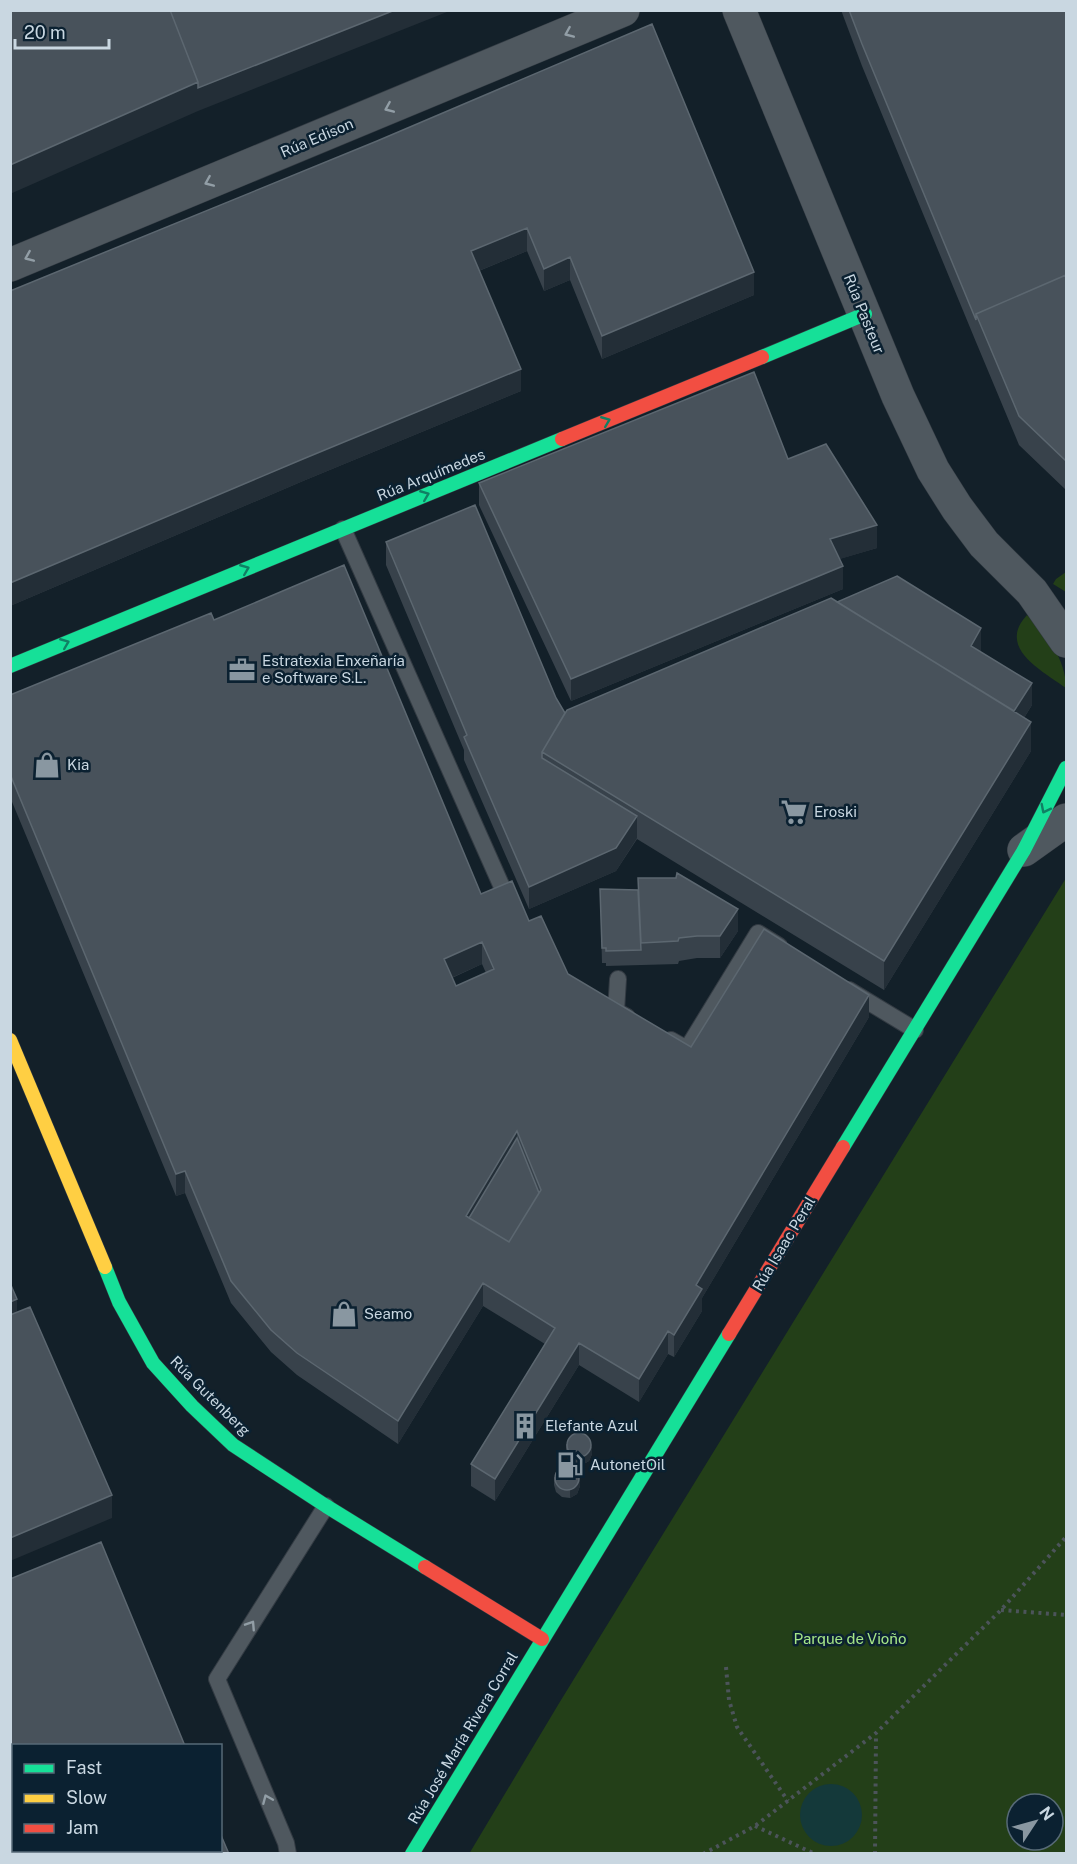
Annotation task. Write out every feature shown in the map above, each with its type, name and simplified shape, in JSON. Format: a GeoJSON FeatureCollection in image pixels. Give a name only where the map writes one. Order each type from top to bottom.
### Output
{"type":"FeatureCollection","features":[{"type":"Feature","properties":{"kind":"street","name":"Rúa Edison"},"geometry":{"type":"LineString","coordinates":[[10,265],[623,10]]}},
{"type":"Feature","properties":{"kind":"street","name":"Rúa Pasteur"},"geometry":{"type":"LineString","coordinates":[[739,10],[898,396],[933,470],[957,508],[984,544],[1032,592],[1066,641]]}},
{"type":"Feature","properties":{"kind":"street","name":"Rúa Arquímedes"},"geometry":{"type":"LineString","coordinates":[[10,666],[865,314]]}},
{"type":"Feature","properties":{"kind":"street","name":"Rúa Pasteur"},"geometry":{"type":"LineString","coordinates":[[1032,592],[1066,603]]}},
{"type":"Feature","properties":{"kind":"street","name":"Rúa Isaac Peral"},"geometry":{"type":"LineString","coordinates":[[542,1639],[1024,850],[1066,768]]}},
{"type":"Feature","properties":{"kind":"street","name":"Rúa Isaac Peral"},"geometry":{"type":"LineString","coordinates":[[1024,850],[1066,820]]}},
{"type":"Feature","properties":{"kind":"street","name":"Rúa Gutenberg"},"geometry":{"type":"LineString","coordinates":[[10,1040],[119,1302],[153,1363],[192,1406],[233,1445],[326,1506],[542,1639]]}},
{"type":"Feature","properties":{"kind":"street","name":"Rúa José María Rivera Corral"},"geometry":{"type":"LineString","coordinates":[[412,1854],[542,1639]]}},
{"type":"Feature","properties":{"kind":"lane"},"geometry":{"type":"LineString","coordinates":[[343,529],[502,887]]}},
{"type":"Feature","properties":{"kind":"lane"},"geometry":{"type":"LineString","coordinates":[[657,1033],[687,1049],[758,933],[797,957]]}},
{"type":"Feature","properties":{"kind":"lane"},"geometry":{"type":"LineString","coordinates":[[618,979],[616,1011],[636,1022]]}},
{"type":"Feature","properties":{"kind":"lane"},"geometry":{"type":"LineString","coordinates":[[836,981],[915,1030]]}},
{"type":"Feature","properties":{"kind":"lane"},"geometry":{"type":"LineString","coordinates":[[288,1854],[281,1832],[216,1679],[326,1506]]}},
{"type":"Feature","properties":{"kind":"path"},"geometry":{"type":"LineString","coordinates":[[703,1854],[755,1826],[876,1733],[1001,1610],[1066,1537]]}},
{"type":"Feature","properties":{"kind":"path"},"geometry":{"type":"LineString","coordinates":[[1001,1610],[1066,1614]]}},
{"type":"Feature","properties":{"kind":"path"},"geometry":{"type":"LineString","coordinates":[[726,1667],[729,1700],[737,1727],[788,1801]]}},
{"type":"Feature","properties":{"kind":"path"},"geometry":{"type":"LineString","coordinates":[[875,1854],[876,1733]]}},
{"type":"Feature","properties":{"kind":"path"},"geometry":{"type":"LineString","coordinates":[[755,1826],[815,1854]]}},
{"type":"Feature","properties":{"kind":"green space"},"geometry":{"type":"Polygon","coordinates":[[[1066,572],[1066,592],[1053,584],[1066,572]]]}},
{"type":"Feature","properties":{"kind":"green space"},"geometry":{"type":"Polygon","coordinates":[[[1027,615],[1042,630],[1054,648],[1063,667],[1066,688],[1035,666],[1020,648],[1017,638],[1019,627],[1027,615]]]}},
{"type":"Feature","properties":{"kind":"green space","name":"Parque de Vioño"},"geometry":{"type":"Polygon","coordinates":[[[1066,878],[1066,1853],[469,1854],[558,1705],[1066,878]]]}},
{"type":"Feature","properties":{"kind":"shaded area"},"geometry":{"type":"Polygon","coordinates":[[[825,1784],[837,1784],[853,1793],[860,1803],[862,1815],[860,1827],[853,1837],[837,1846],[825,1846],[814,1841],[805,1832],[800,1821],[800,1809],[805,1798],[814,1789],[825,1784]]]}},
{"type":"Feature","properties":{"kind":"building"},"geometry":{"type":"Polygon","coordinates":[[[10,10],[170,10],[198,82],[10,165],[10,10]]]}},
{"type":"Feature","properties":{"kind":"building"},"geometry":{"type":"Polygon","coordinates":[[[170,10],[395,10],[198,88],[198,82],[170,10]]]}},
{"type":"Feature","properties":{"kind":"building"},"geometry":{"type":"Polygon","coordinates":[[[849,10],[1066,10],[1066,275],[976,314],[976,320],[849,10]]]}},
{"type":"Feature","properties":{"kind":"building"},"geometry":{"type":"Polygon","coordinates":[[[652,24],[754,272],[602,336],[570,257],[544,269],[527,228],[471,251],[521,369],[10,583],[10,291],[377,141],[652,24]]]}},
{"type":"Feature","properties":{"kind":"building"},"geometry":{"type":"Polygon","coordinates":[[[1066,275],[1066,461],[1019,416],[976,314],[1066,275]]]}},
{"type":"Feature","properties":{"kind":"building"},"geometry":{"type":"Polygon","coordinates":[[[754,372],[788,459],[826,444],[877,525],[830,539],[843,566],[571,679],[479,483],[754,372]]]}},
{"type":"Feature","properties":{"kind":"building"},"geometry":{"type":"Polygon","coordinates":[[[475,505],[556,698],[565,713],[542,752],[542,758],[637,816],[616,848],[529,887],[464,737],[467,735],[386,542],[475,505]]]}},
{"type":"Feature","properties":{"kind":"building"},"geometry":{"type":"Polygon","coordinates":[[[344,565],[481,894],[512,881],[529,921],[541,916],[568,974],[691,1047],[764,929],[869,995],[696,1285],[702,1289],[674,1335],[668,1331],[639,1379],[579,1343],[495,1479],[471,1464],[555,1328],[483,1283],[398,1421],[297,1353],[271,1330],[231,1281],[185,1171],[176,1174],[10,774],[10,695],[211,613],[214,620],[344,565]],[[482,942],[444,959],[456,986],[494,969],[482,942]],[[517,1131],[466,1216],[509,1242],[541,1190],[517,1131]]]}},
{"type":"Feature","properties":{"kind":"building"},"geometry":{"type":"Polygon","coordinates":[[[897,576],[981,628],[971,646],[1032,683],[1014,711],[837,602],[897,576]]]}},
{"type":"Feature","properties":{"kind":"building","name":"Eroski"},"geometry":{"type":"Polygon","coordinates":[[[831,598],[1031,722],[884,961],[542,752],[567,710],[831,598]]]}},
{"type":"Feature","properties":{"kind":"building"},"geometry":{"type":"Polygon","coordinates":[[[677,873],[738,909],[720,936],[697,936],[679,938],[678,941],[641,943],[638,878],[676,878],[677,873]]]}},
{"type":"Feature","properties":{"kind":"building"},"geometry":{"type":"Polygon","coordinates":[[[600,889],[638,890],[641,950],[606,951],[606,948],[602,948],[600,889]]]}},
{"type":"Feature","properties":{"kind":"building"},"geometry":{"type":"Polygon","coordinates":[[[517,1138],[539,1193],[509,1242],[469,1218],[517,1138]]]}},
{"type":"Feature","properties":{"kind":"building"},"geometry":{"type":"Polygon","coordinates":[[[10,1283],[17,1299],[10,1302],[10,1283]]]}},
{"type":"Feature","properties":{"kind":"building"},"geometry":{"type":"Polygon","coordinates":[[[30,1307],[112,1495],[10,1538],[10,1315],[30,1307]]]}},
{"type":"Feature","properties":{"kind":"building"},"geometry":{"type":"Polygon","coordinates":[[[579,1433],[588,1436],[591,1445],[588,1454],[579,1457],[570,1454],[567,1445],[570,1436],[579,1433]]]}},
{"type":"Feature","properties":{"kind":"building"},"geometry":{"type":"Polygon","coordinates":[[[567,1466],[576,1469],[579,1478],[576,1487],[567,1490],[558,1487],[555,1478],[558,1469],[567,1466]]]}},
{"type":"Feature","properties":{"kind":"building"},"geometry":{"type":"Polygon","coordinates":[[[101,1542],[184,1744],[12,1744],[12,1852],[222,1852],[222,1838],[229,1854],[10,1854],[10,1579],[101,1542]]]}},
{"type":"Feature","properties":{"kind":"traffic: fast"},"geometry":{"type":"LineString","coordinates":[[762,357],[865,314]]}},
{"type":"Feature","properties":{"kind":"traffic: fast"},"geometry":{"type":"LineString","coordinates":[[10,666],[562,439]]}},
{"type":"Feature","properties":{"kind":"traffic: fast"},"geometry":{"type":"LineString","coordinates":[[843,1147],[1024,850],[1066,768]]}},
{"type":"Feature","properties":{"kind":"traffic: fast"},"geometry":{"type":"LineString","coordinates":[[105,1267],[119,1302],[153,1363],[192,1406],[233,1445],[425,1567]]}},
{"type":"Feature","properties":{"kind":"traffic: fast"},"geometry":{"type":"LineString","coordinates":[[412,1854],[729,1334]]}},
{"type":"Feature","properties":{"kind":"traffic: slow"},"geometry":{"type":"LineString","coordinates":[[10,1040],[105,1267]]}},
{"type":"Feature","properties":{"kind":"traffic: jam"},"geometry":{"type":"LineString","coordinates":[[562,439],[762,357]]}},
{"type":"Feature","properties":{"kind":"traffic: jam"},"geometry":{"type":"LineString","coordinates":[[729,1334],[843,1147]]}},
{"type":"Feature","properties":{"kind":"traffic: jam"},"geometry":{"type":"LineString","coordinates":[[425,1567],[542,1639]]}},
{"type":"Feature","properties":{"kind":"place","name":"Estratexia Enxeñaría e Software S.L."},"geometry":{"type":"Point","coordinates":[242,670]}},
{"type":"Feature","properties":{"kind":"place","name":"Kia"},"geometry":{"type":"Point","coordinates":[47,765]}},
{"type":"Feature","properties":{"kind":"place","name":"Eroski"},"geometry":{"type":"Point","coordinates":[794,812]}},
{"type":"Feature","properties":{"kind":"place","name":"Seamo"},"geometry":{"type":"Point","coordinates":[344,1314]}},
{"type":"Feature","properties":{"kind":"place","name":"Elefante Azul"},"geometry":{"type":"Point","coordinates":[525,1426]}},
{"type":"Feature","properties":{"kind":"place","name":"AutonetOil"},"geometry":{"type":"Point","coordinates":[570,1465]}}]}
